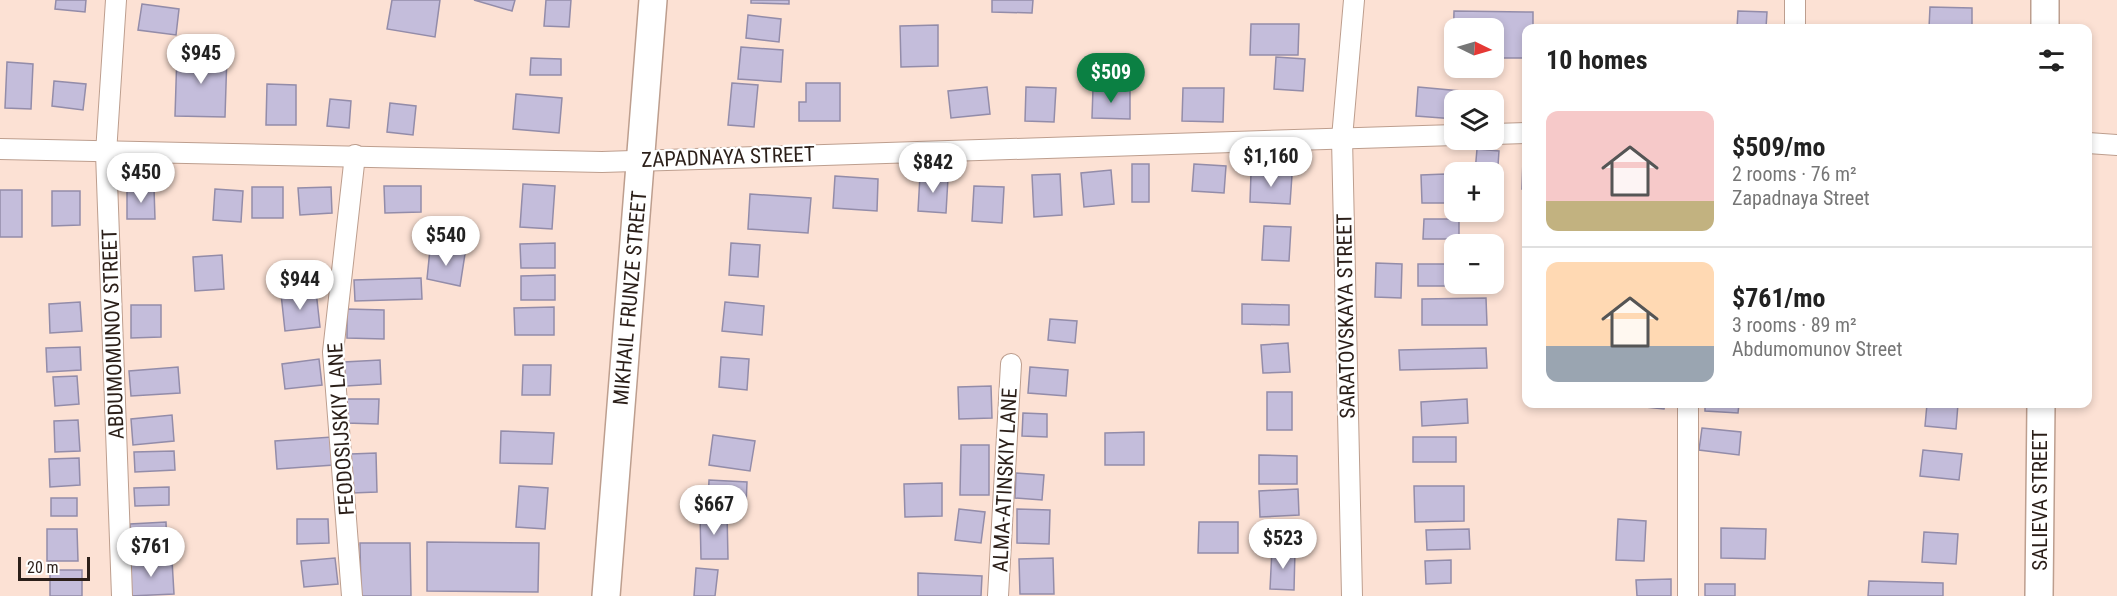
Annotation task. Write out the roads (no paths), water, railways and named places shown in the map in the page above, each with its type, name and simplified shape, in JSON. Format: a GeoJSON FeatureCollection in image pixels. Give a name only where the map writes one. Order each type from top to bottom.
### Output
{"type":"FeatureCollection","features":[{"type":"Feature","properties":{"kind":"main road","name":"MIKHAIL FRUNZE STREET"},"geometry":{"type":"LineString","coordinates":[[606,596],[653,0]]}},
{"type":"Feature","properties":{"kind":"main road"},"geometry":{"type":"LineString","coordinates":[[2044,24],[2045,0]]}},
{"type":"Feature","properties":{"kind":"main road","name":"SALIEVA STREET"},"geometry":{"type":"LineString","coordinates":[[2039,596],[2041,408]]}},
{"type":"Feature","properties":{"kind":"street","name":"ABDUMOMUNOV STREET"},"geometry":{"type":"LineString","coordinates":[[116,0],[106,153],[122,596]]}},
{"type":"Feature","properties":{"kind":"street","name":"SARATOVSKAYA STREET"},"geometry":{"type":"LineString","coordinates":[[1352,596],[1342,138],[1354,0]]}},
{"type":"Feature","properties":{"kind":"street"},"geometry":{"type":"LineString","coordinates":[[1795,0],[1795,24]]}},
{"type":"Feature","properties":{"kind":"street"},"geometry":{"type":"LineString","coordinates":[[1504,134],[1522,133]]}},
{"type":"Feature","properties":{"kind":"street","name":"ZAPADNAYA STREET"},"geometry":{"type":"LineString","coordinates":[[0,149],[602,162],[1444,135]]}},
{"type":"Feature","properties":{"kind":"street"},"geometry":{"type":"LineString","coordinates":[[2092,142],[2117,145]]}},
{"type":"Feature","properties":{"kind":"street","name":"FEODOSIJSKIY LANE"},"geometry":{"type":"LineString","coordinates":[[352,596],[333,352],[355,155]]}},
{"type":"Feature","properties":{"kind":"street","name":"ALMA-ATINSKIY LANE"},"geometry":{"type":"LineString","coordinates":[[999,596],[1011,364]]}},
{"type":"Feature","properties":{"kind":"street"},"geometry":{"type":"LineString","coordinates":[[1688,408],[1688,596]]}}]}
